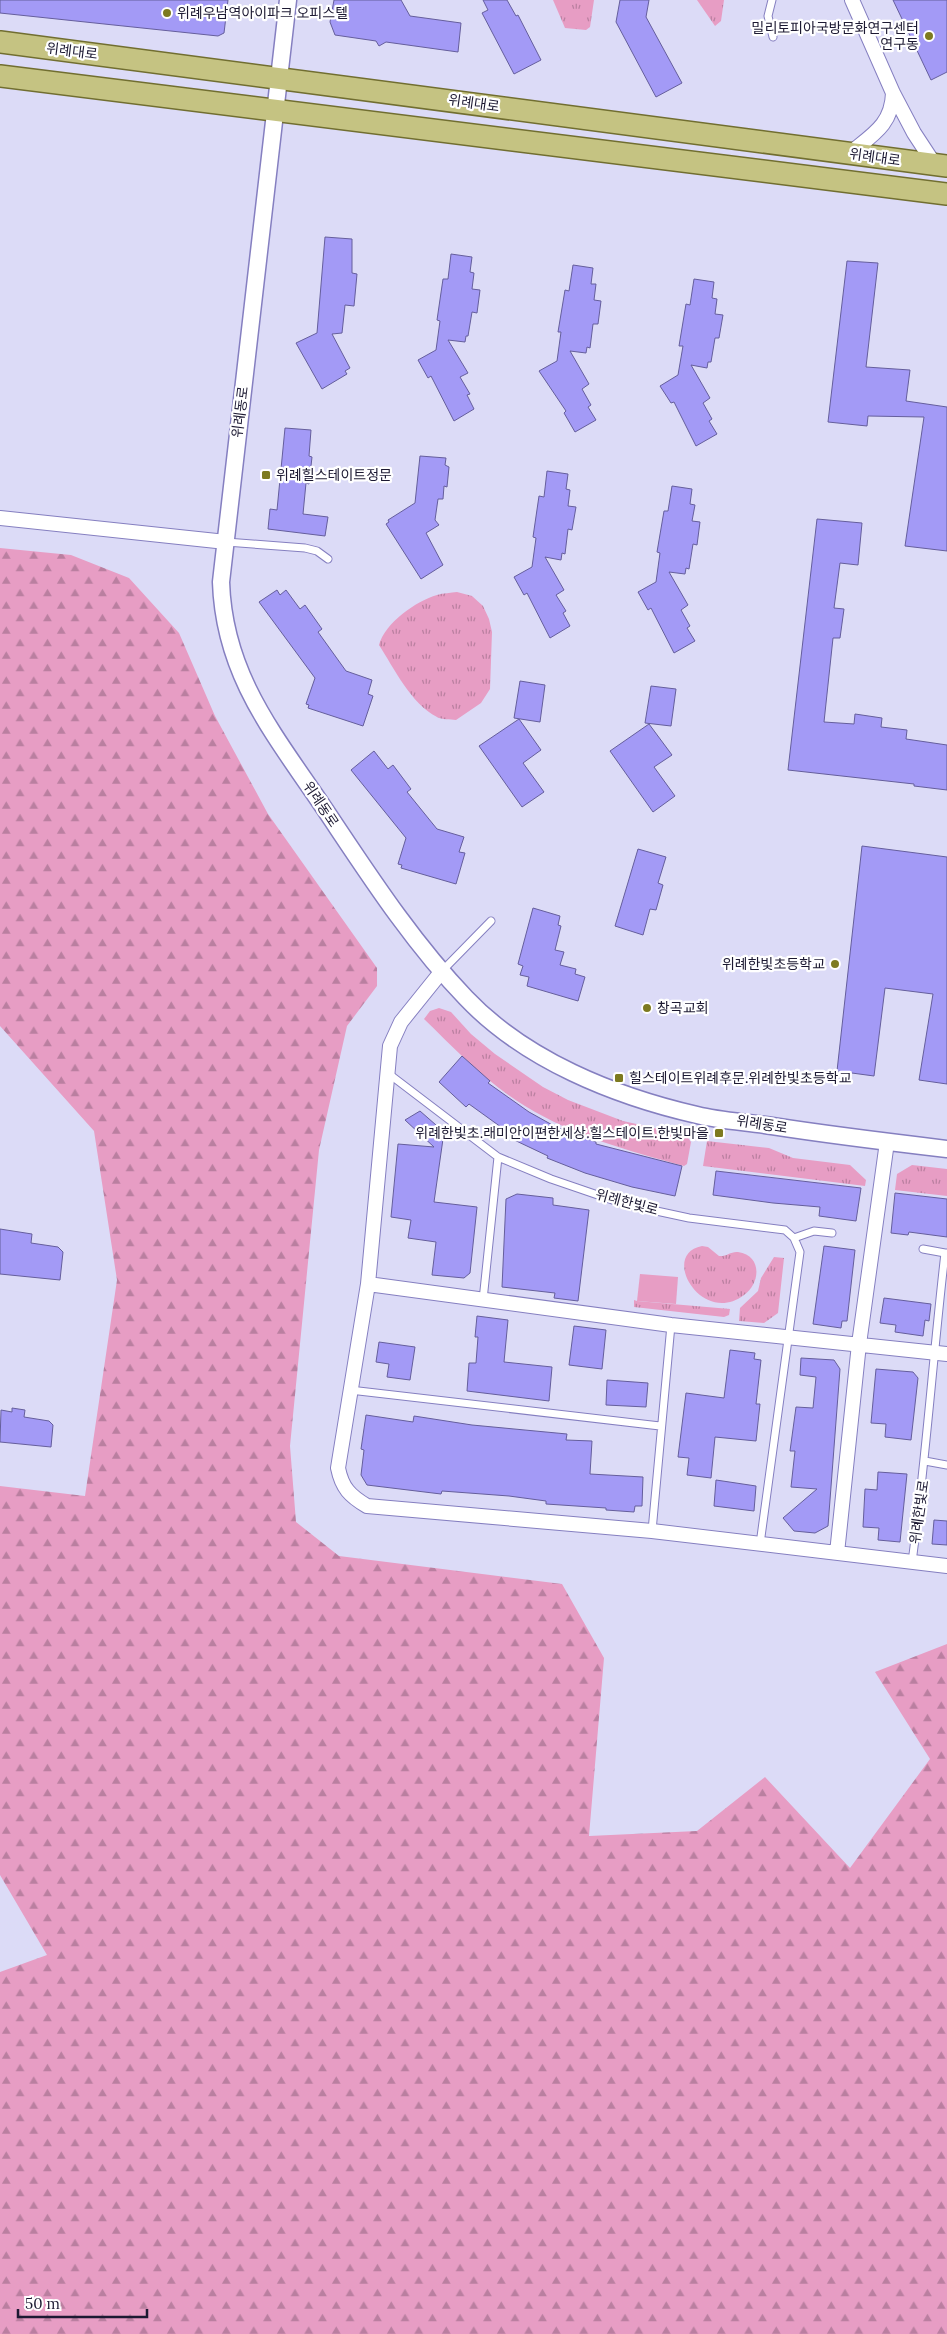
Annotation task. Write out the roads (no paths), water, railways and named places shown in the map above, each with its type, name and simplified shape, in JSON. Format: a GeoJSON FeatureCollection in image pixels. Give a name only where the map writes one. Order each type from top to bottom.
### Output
{"type":"FeatureCollection","features":[{"type":"Feature","properties":{"kind":"main road","name":"위례대로"},"geometry":{"type":"LineString","coordinates":[[0,42],[280,77],[941,166]]}},
{"type":"Feature","properties":{"kind":"main road","name":"위례대로"},"geometry":{"type":"LineString","coordinates":[[0,76],[947,194]]}},
{"type":"Feature","properties":{"kind":"street","name":"위례동로"},"geometry":{"type":"LineString","coordinates":[[288,0],[221,582],[222,612],[228,642],[240,674],[262,716],[344,837],[442,971],[466,999],[540,1056],[621,1092],[699,1116],[947,1149]]}},
{"type":"Feature","properties":{"kind":"street"},"geometry":{"type":"LineString","coordinates":[[852,0],[893,92],[914,133],[941,166]]}},
{"type":"Feature","properties":{"kind":"street"},"geometry":{"type":"LineString","coordinates":[[849,154],[889,119],[893,108],[893,92]]}},
{"type":"Feature","properties":{"kind":"street"},"geometry":{"type":"LineString","coordinates":[[0,518],[226,542]]}},
{"type":"Feature","properties":{"kind":"street","name":"위례한빛로"},"geometry":{"type":"LineString","coordinates":[[442,971],[401,1022],[390,1046],[389,1074],[368,1284],[338,1468],[341,1484],[350,1496],[367,1506],[652,1532],[947,1566]]}},
{"type":"Feature","properties":{"kind":"street"},"geometry":{"type":"LineString","coordinates":[[837,1553],[858,1344],[887,1142]]}},
{"type":"Feature","properties":{"kind":"street"},"geometry":{"type":"LineString","coordinates":[[368,1284],[671,1325],[940,1353]]}},
{"type":"Feature","properties":{"kind":"lane"},"geometry":{"type":"LineString","coordinates":[[772,0],[768,16],[773,37]]}},
{"type":"Feature","properties":{"kind":"lane"},"geometry":{"type":"LineString","coordinates":[[226,542],[305,548],[317,551],[328,559]]}},
{"type":"Feature","properties":{"kind":"lane"},"geometry":{"type":"LineString","coordinates":[[442,971],[491,921]]}},
{"type":"Feature","properties":{"kind":"lane","name":"위례한빛로"},"geometry":{"type":"LineString","coordinates":[[389,1074],[498,1157],[551,1179],[624,1204],[688,1218],[785,1230],[794,1238]]}},
{"type":"Feature","properties":{"kind":"lane"},"geometry":{"type":"LineString","coordinates":[[483,1300],[498,1157]]}},
{"type":"Feature","properties":{"kind":"lane"},"geometry":{"type":"LineString","coordinates":[[760,1544],[800,1252],[794,1238],[814,1231],[832,1234]]}},
{"type":"Feature","properties":{"kind":"lane"},"geometry":{"type":"LineString","coordinates":[[923,1249],[946,1253]]}},
{"type":"Feature","properties":{"kind":"lane","name":"위례한빛로"},"geometry":{"type":"LineString","coordinates":[[912,1562],[940,1353],[946,1253]]}},
{"type":"Feature","properties":{"kind":"lane"},"geometry":{"type":"LineString","coordinates":[[652,1532],[660,1426],[671,1325]]}},
{"type":"Feature","properties":{"kind":"lane"},"geometry":{"type":"LineString","coordinates":[[350,1390],[660,1426]]}},
{"type":"Feature","properties":{"kind":"lane","name":"위례한빛로"},"geometry":{"type":"LineString","coordinates":[[925,1462],[947,1464]]}},
{"type":"Feature","properties":{"kind":"place","name":"위례우남역아이파크 오피스텔"},"geometry":{"type":"Point","coordinates":[167,13]}},
{"type":"Feature","properties":{"kind":"place","name":"밀리토피아국방문화연구센터 연구동"},"geometry":{"type":"Point","coordinates":[929,36]}},
{"type":"Feature","properties":{"kind":"place","name":"위례힐스테이트정문"},"geometry":{"type":"Point","coordinates":[266,475]}},
{"type":"Feature","properties":{"kind":"place","name":"위례한빛초등학교"},"geometry":{"type":"Point","coordinates":[835,964]}},
{"type":"Feature","properties":{"kind":"place","name":"창곡교회"},"geometry":{"type":"Point","coordinates":[647,1008]}},
{"type":"Feature","properties":{"kind":"place","name":"힐스테이트위례후문.위례한빛초등학교"},"geometry":{"type":"Point","coordinates":[619,1078]}},
{"type":"Feature","properties":{"kind":"place","name":"위례한빛초.래미안이편한세상.힐스테이트.한빛마을"},"geometry":{"type":"Point","coordinates":[719,1133]}}]}
